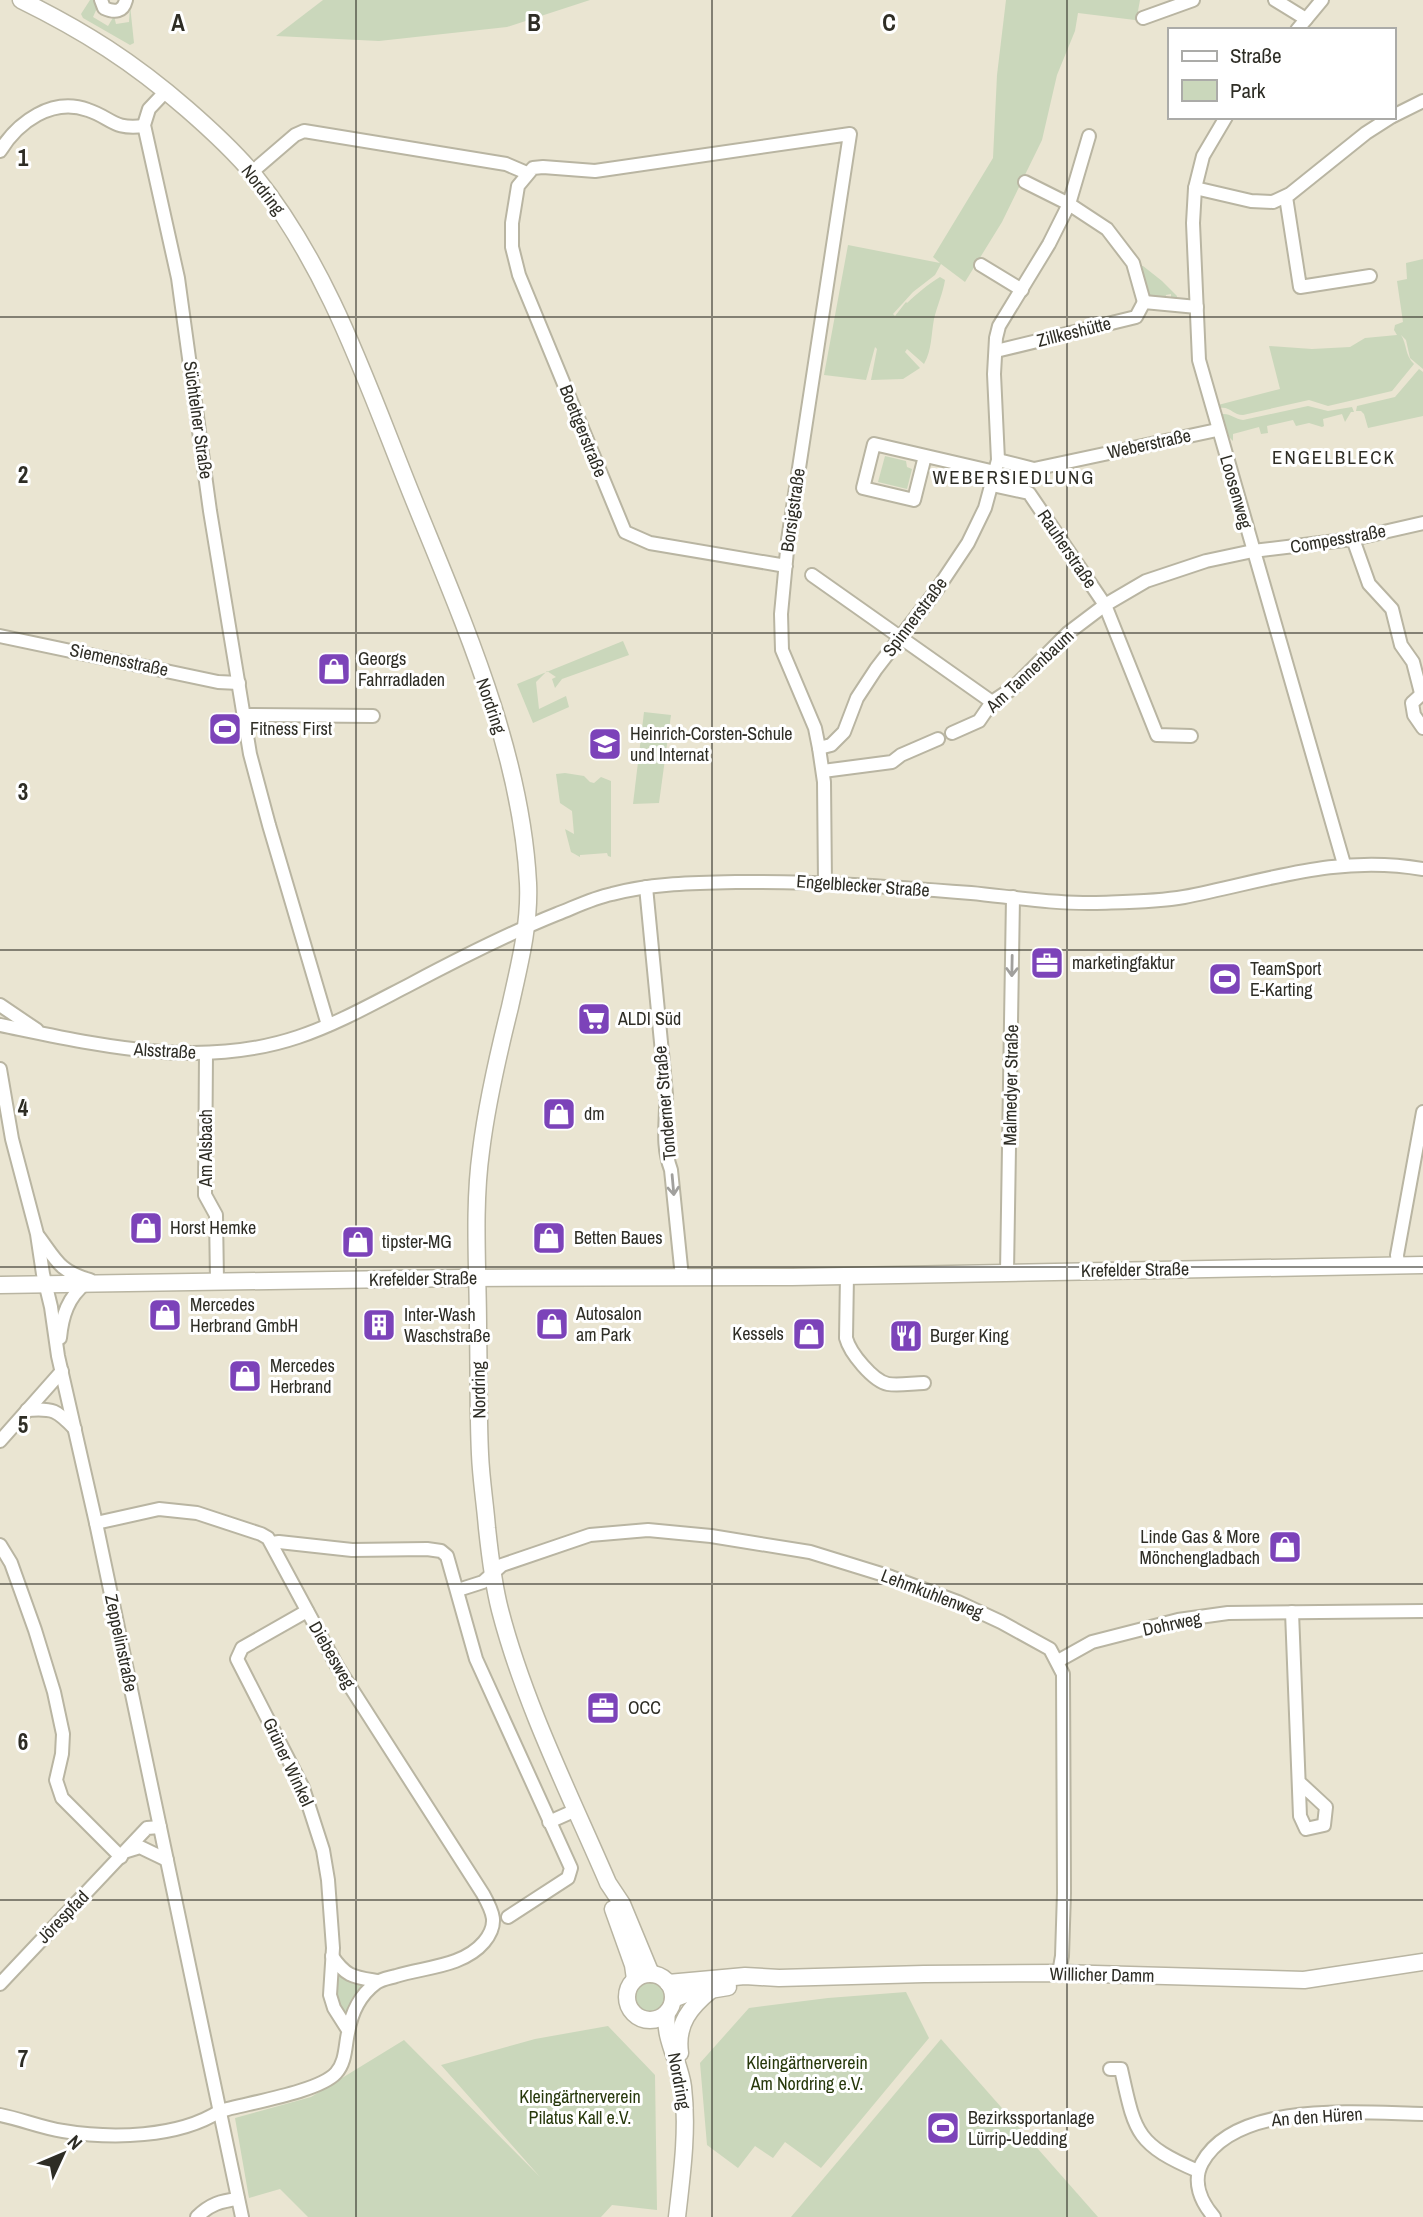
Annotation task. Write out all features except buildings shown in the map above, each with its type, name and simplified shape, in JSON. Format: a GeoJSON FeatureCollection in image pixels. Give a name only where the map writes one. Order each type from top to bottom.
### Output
{"type":"FeatureCollection","features":[{"type":"Feature","properties":{"kind":"main road","name":"Nordring"},"geometry":{"type":"LineString","coordinates":[[21,0],[71,24],[125,58],[166,91],[209,128],[252,172],[282,213],[312,261],[329,295],[434,549],[487,691],[516,787],[523,823],[528,886],[527,927],[490,1089],[476,1195],[480,1457],[492,1574],[500,1613],[523,1680],[608,1883],[622,1904],[643,1977]]}},
{"type":"Feature","properties":{"kind":"main road","name":"Krefelder Straße"},"geometry":{"type":"LineString","coordinates":[[0,1285],[1423,1265]]}},
{"type":"Feature","properties":{"kind":"main road","name":"Willicher Damm"},"geometry":{"type":"LineString","coordinates":[[668,1983],[745,1976],[779,1978],[1059,1973],[1304,1980],[1423,1962]]}},
{"type":"Feature","properties":{"kind":"main road"},"geometry":{"type":"LineString","coordinates":[[657,1975],[668,1983],[670,2006],[652,2021],[638,2017],[628,2006],[627,1992],[643,1977],[657,1975]]}},
{"type":"Feature","properties":{"kind":"main road","name":"Willicher Damm"},"geometry":{"type":"LineString","coordinates":[[670,2006],[712,1989],[779,1978]]}},
{"type":"Feature","properties":{"kind":"main road"},"geometry":{"type":"LineString","coordinates":[[682,2080],[679,2039],[682,2024],[689,2010],[712,1989]]}},
{"type":"Feature","properties":{"kind":"main road","name":"Nordring"},"geometry":{"type":"LineString","coordinates":[[670,2006],[667,2029],[682,2080],[686,2117],[677,2217]]}},
{"type":"Feature","properties":{"kind":"main road","name":"Nordring"},"geometry":{"type":"LineString","coordinates":[[652,2021],[669,2070],[683,2150]]}},
{"type":"Feature","properties":{"kind":"street"},"geometry":{"type":"LineString","coordinates":[[101,0],[104,8],[114,12],[119,11],[126,0]]}},
{"type":"Feature","properties":{"kind":"street"},"geometry":{"type":"LineString","coordinates":[[1143,18],[1193,0]]}},
{"type":"Feature","properties":{"kind":"street"},"geometry":{"type":"LineString","coordinates":[[1275,0],[1306,19]]}},
{"type":"Feature","properties":{"kind":"street"},"geometry":{"type":"LineString","coordinates":[[1299,28],[1322,0]]}},
{"type":"Feature","properties":{"kind":"street"},"geometry":{"type":"LineString","coordinates":[[0,151],[16,129],[30,118],[58,107],[88,110],[121,126],[144,126],[149,109],[166,91]]}},
{"type":"Feature","properties":{"kind":"street"},"geometry":{"type":"LineString","coordinates":[[1395,115],[1423,101]]}},
{"type":"Feature","properties":{"kind":"street","name":"Loosenweg"},"geometry":{"type":"LineString","coordinates":[[1225,119],[1203,156],[1195,188],[1193,223],[1199,360],[1344,864]]}},
{"type":"Feature","properties":{"kind":"street"},"geometry":{"type":"LineString","coordinates":[[1195,188],[1251,201],[1273,202],[1286,197],[1366,133],[1389,119]]}},
{"type":"Feature","properties":{"kind":"street","name":"Süchtelner Straße"},"geometry":{"type":"LineString","coordinates":[[144,126],[178,278],[211,511],[250,754],[328,1025]]}},
{"type":"Feature","properties":{"kind":"street"},"geometry":{"type":"LineString","coordinates":[[252,172],[295,135],[304,131],[506,164],[527,173]]}},
{"type":"Feature","properties":{"kind":"street","name":"Borsigstraße"},"geometry":{"type":"LineString","coordinates":[[527,173],[533,168],[543,167],[595,171],[850,134],[788,540],[781,614],[782,650],[815,728],[823,771],[825,883]]}},
{"type":"Feature","properties":{"kind":"street"},"geometry":{"type":"LineString","coordinates":[[996,351],[999,326],[1049,244],[1069,204],[1089,136]]}},
{"type":"Feature","properties":{"kind":"street","name":"Boettgerstraße"},"geometry":{"type":"LineString","coordinates":[[527,173],[518,186],[512,223],[512,247],[523,284],[625,532],[650,543],[786,566]]}},
{"type":"Feature","properties":{"kind":"street"},"geometry":{"type":"LineString","coordinates":[[1025,182],[1069,204],[1107,229],[1133,263],[1144,302],[1197,307]]}},
{"type":"Feature","properties":{"kind":"street"},"geometry":{"type":"LineString","coordinates":[[1286,197],[1300,287],[1370,276]]}},
{"type":"Feature","properties":{"kind":"street"},"geometry":{"type":"LineString","coordinates":[[981,265],[1022,290]]}},
{"type":"Feature","properties":{"kind":"street","name":"Zillkeshütte"},"geometry":{"type":"LineString","coordinates":[[996,351],[1136,317],[1144,302]]}},
{"type":"Feature","properties":{"kind":"street","name":"Spinnerstraße"},"geometry":{"type":"LineString","coordinates":[[819,748],[831,745],[844,732],[857,698],[968,543],[985,508],[995,473],[996,351]]}},
{"type":"Feature","properties":{"kind":"street","name":"Weberstraße"},"geometry":{"type":"LineString","coordinates":[[995,473],[1034,468],[1217,429]]}},
{"type":"Feature","properties":{"kind":"street"},"geometry":{"type":"LineString","coordinates":[[925,456],[914,500],[863,488],[874,443],[995,473]]}},
{"type":"Feature","properties":{"kind":"street","name":"Rauherstraße"},"geometry":{"type":"LineString","coordinates":[[995,473],[1029,493],[1105,605]]}},
{"type":"Feature","properties":{"kind":"street","name":"Compesstraße"},"geometry":{"type":"LineString","coordinates":[[1253,551],[1353,539],[1423,523]]}},
{"type":"Feature","properties":{"kind":"street"},"geometry":{"type":"LineString","coordinates":[[1353,539],[1369,584],[1392,609],[1401,645],[1413,662],[1422,693],[1412,703],[1414,715],[1423,728]]}},
{"type":"Feature","properties":{"kind":"street","name":"Am Tannenbaum"},"geometry":{"type":"LineString","coordinates":[[953,733],[978,721],[992,702],[1013,688],[1068,633],[1105,605],[1146,581],[1206,561],[1253,551]]}},
{"type":"Feature","properties":{"kind":"street"},"geometry":{"type":"LineString","coordinates":[[812,575],[992,702]]}},
{"type":"Feature","properties":{"kind":"street"},"geometry":{"type":"LineString","coordinates":[[1105,605],[1157,735],[1191,736]]}},
{"type":"Feature","properties":{"kind":"street","name":"Siemensstraße"},"geometry":{"type":"LineString","coordinates":[[0,636],[218,682],[239,683]]}},
{"type":"Feature","properties":{"kind":"street"},"geometry":{"type":"LineString","coordinates":[[244,715],[373,716]]}},
{"type":"Feature","properties":{"kind":"street"},"geometry":{"type":"LineString","coordinates":[[823,771],[892,762],[901,755],[938,739]]}},
{"type":"Feature","properties":{"kind":"street","name":"Engelblecker Straße"},"geometry":{"type":"LineString","coordinates":[[328,1025],[527,927],[594,899],[646,887],[687,883],[825,883],[1090,904],[1181,897],[1287,872],[1344,864],[1401,865],[1423,869]]}},
{"type":"Feature","properties":{"kind":"street","name":"Tonderner Straße"},"geometry":{"type":"LineString","coordinates":[[646,887],[666,1094],[666,1156],[671,1170],[682,1277]]}},
{"type":"Feature","properties":{"kind":"street","name":"Malmedyer Straße"},"geometry":{"type":"LineString","coordinates":[[1007,1272],[1013,898]]}},
{"type":"Feature","properties":{"kind":"street"},"geometry":{"type":"LineString","coordinates":[[0,1005],[43,1034]]}},
{"type":"Feature","properties":{"kind":"street","name":"Alsstraße"},"geometry":{"type":"LineString","coordinates":[[0,1025],[121,1049],[206,1053],[282,1041],[328,1025]]}},
{"type":"Feature","properties":{"kind":"street","name":"Am Alsbach"},"geometry":{"type":"LineString","coordinates":[[206,1053],[205,1195],[216,1214],[217,1281]]}},
{"type":"Feature","properties":{"kind":"street","name":"Zeppelinstraße"},"geometry":{"type":"LineString","coordinates":[[0,1069],[12,1139],[37,1234],[58,1356],[76,1429],[242,2217]]}},
{"type":"Feature","properties":{"kind":"street"},"geometry":{"type":"LineString","coordinates":[[1398,1265],[1397,1255],[1423,1112]]}},
{"type":"Feature","properties":{"kind":"street"},"geometry":{"type":"LineString","coordinates":[[37,1234],[60,1266],[68,1273],[92,1283]]}},
{"type":"Feature","properties":{"kind":"street"},"geometry":{"type":"LineString","coordinates":[[847,1275],[848,1347],[878,1380],[888,1384],[923,1383]]}},
{"type":"Feature","properties":{"kind":"street"},"geometry":{"type":"LineString","coordinates":[[58,1356],[65,1312],[75,1292],[92,1283]]}},
{"type":"Feature","properties":{"kind":"street"},"geometry":{"type":"LineString","coordinates":[[0,1441],[62,1371]]}},
{"type":"Feature","properties":{"kind":"street"},"geometry":{"type":"LineString","coordinates":[[27,1410],[50,1409],[76,1429]]}},
{"type":"Feature","properties":{"kind":"street"},"geometry":{"type":"LineString","coordinates":[[96,1523],[159,1509],[197,1513],[217,1519],[261,1534],[272,1543],[352,1550],[435,1550],[447,1556],[476,1659],[572,1868],[568,1878],[508,1917]]}},
{"type":"Feature","properties":{"kind":"street","name":"Lehmkuhlenweg"},"geometry":{"type":"LineString","coordinates":[[492,1574],[502,1565],[590,1535],[648,1530],[711,1536],[810,1552],[891,1577],[958,1602],[1001,1622],[1050,1649],[1058,1661]]}},
{"type":"Feature","properties":{"kind":"street","name":"Diebesweg"},"geometry":{"type":"LineString","coordinates":[[272,1543],[337,1666],[493,1912],[489,1935],[480,1947],[442,1966],[403,1973],[377,1982]]}},
{"type":"Feature","properties":{"kind":"street"},"geometry":{"type":"LineString","coordinates":[[0,1545],[11,1563],[32,1620],[54,1692],[63,1734],[62,1754],[55,1780],[62,1798],[124,1854],[140,1847],[167,1860]]}},
{"type":"Feature","properties":{"kind":"street"},"geometry":{"type":"LineString","coordinates":[[458,1590],[483,1582],[492,1574]]}},
{"type":"Feature","properties":{"kind":"street","name":"Grüner Winkel"},"geometry":{"type":"LineString","coordinates":[[306,1611],[242,1648],[237,1659],[303,1788],[323,1850],[328,1880],[332,1956],[330,1995],[334,2008],[348,2030]]}},
{"type":"Feature","properties":{"kind":"street","name":"Dohrweg"},"geometry":{"type":"LineString","coordinates":[[1058,1661],[1092,1642],[1178,1620],[1228,1613],[1423,1611]]}},
{"type":"Feature","properties":{"kind":"street"},"geometry":{"type":"LineString","coordinates":[[1292,1612],[1299,1783]]}},
{"type":"Feature","properties":{"kind":"street"},"geometry":{"type":"LineString","coordinates":[[1058,1661],[1063,1674],[1064,1881],[1059,1973]]}},
{"type":"Feature","properties":{"kind":"street"},"geometry":{"type":"LineString","coordinates":[[549,1822],[576,1810]]}},
{"type":"Feature","properties":{"kind":"street","name":"Jörespfad"},"geometry":{"type":"LineString","coordinates":[[0,1983],[147,1828],[160,1827]]}},
{"type":"Feature","properties":{"kind":"street"},"geometry":{"type":"LineString","coordinates":[[332,1956],[341,1970],[354,1977],[377,1982]]}},
{"type":"Feature","properties":{"kind":"street"},"geometry":{"type":"LineString","coordinates":[[0,2115],[60,2131],[112,2135],[143,2134],[174,2128],[210,2117],[220,2111],[321,2084],[336,2073],[344,2059],[354,2011],[361,1998],[377,1982]]}},
{"type":"Feature","properties":{"kind":"street"},"geometry":{"type":"LineString","coordinates":[[1110,2069],[1121,2069],[1133,2120],[1140,2134],[1158,2151],[1198,2171],[1199,2194],[1214,2217]]}},
{"type":"Feature","properties":{"kind":"street","name":"An den Hüren"},"geometry":{"type":"LineString","coordinates":[[1198,2171],[1206,2157],[1226,2138],[1254,2123],[1287,2116],[1423,2114]]}},
{"type":"Feature","properties":{"kind":"street"},"geometry":{"type":"LineString","coordinates":[[197,2217],[205,2208],[217,2202],[238,2199]]}},
{"type":"Feature","properties":{"kind":"green space"},"geometry":{"type":"Polygon","coordinates":[[[90,0],[95,0],[97,8],[93,17],[108,26],[114,16],[116,24],[129,22],[130,5],[134,43],[130,45],[83,18],[81,14],[90,0]]]}},
{"type":"Feature","properties":{"kind":"green space"},"geometry":{"type":"Polygon","coordinates":[[[323,0],[590,0],[507,27],[379,41],[276,36],[323,0]]]}},
{"type":"Feature","properties":{"kind":"green space"},"geometry":{"type":"Polygon","coordinates":[[[1006,0],[1140,0],[1138,11],[1143,21],[1078,13],[1075,31],[1057,75],[1042,140],[1002,222],[965,282],[941,264],[935,275],[913,292],[893,314],[895,316],[906,302],[935,280],[940,277],[945,280],[924,364],[907,349],[905,352],[920,368],[903,379],[871,380],[877,349],[875,347],[866,380],[824,375],[848,245],[940,263],[933,257],[993,158],[997,75],[1006,0]]]}},
{"type":"Feature","properties":{"kind":"green space"},"geometry":{"type":"Polygon","coordinates":[[[1423,259],[1423,369],[1410,358],[1406,340],[1401,335],[1409,357],[1414,364],[1392,391],[1328,406],[1309,400],[1243,415],[1220,408],[1218,405],[1280,389],[1269,346],[1312,349],[1350,347],[1365,338],[1397,335],[1395,325],[1403,322],[1397,281],[1407,279],[1406,263],[1423,259]]]}},
{"type":"Feature","properties":{"kind":"green space"},"geometry":{"type":"Polygon","coordinates":[[[1140,266],[1162,281],[1177,299],[1171,300],[1171,294],[1166,295],[1165,299],[1147,298],[1140,266]]]}},
{"type":"Feature","properties":{"kind":"green space"},"geometry":{"type":"Polygon","coordinates":[[[1419,369],[1423,372],[1423,416],[1368,428],[1364,414],[1356,411],[1357,406],[1395,397],[1419,369]]]}},
{"type":"Feature","properties":{"kind":"green space"},"geometry":{"type":"Polygon","coordinates":[[[1308,406],[1328,411],[1352,407],[1354,412],[1351,412],[1345,422],[1342,414],[1323,419],[1322,427],[1309,423],[1296,426],[1293,420],[1267,426],[1268,433],[1261,434],[1259,427],[1233,434],[1233,441],[1228,436],[1222,414],[1243,420],[1308,406]]]}},
{"type":"Feature","properties":{"kind":"green space"},"geometry":{"type":"Polygon","coordinates":[[[885,456],[906,461],[907,467],[912,469],[907,489],[878,482],[885,456]]]}},
{"type":"Feature","properties":{"kind":"green space"},"geometry":{"type":"Polygon","coordinates":[[[623,641],[629,655],[562,679],[555,688],[552,679],[556,677],[548,672],[623,641]]]}},
{"type":"Feature","properties":{"kind":"green space"},"geometry":{"type":"Polygon","coordinates":[[[546,672],[536,682],[539,709],[566,696],[569,707],[533,723],[517,684],[546,672]]]}},
{"type":"Feature","properties":{"kind":"green space"},"geometry":{"type":"Polygon","coordinates":[[[644,712],[671,715],[659,803],[633,804],[644,712]]]}},
{"type":"Feature","properties":{"kind":"green space"},"geometry":{"type":"Polygon","coordinates":[[[556,774],[584,776],[594,783],[601,777],[611,781],[611,857],[607,853],[580,857],[571,852],[565,829],[574,834],[572,811],[560,803],[556,774]]]}},
{"type":"Feature","properties":{"kind":"green space"},"geometry":{"type":"Polygon","coordinates":[[[337,1972],[367,1984],[347,2016],[336,1999],[337,1972]]]}},
{"type":"Feature","properties":{"kind":"green space"},"geometry":{"type":"Polygon","coordinates":[[[650,1981],[661,1986],[666,1997],[661,2008],[650,2013],[639,2008],[634,1997],[639,1986],[650,1981]]]}},
{"type":"Feature","properties":{"kind":"green space","name":"Kleingärtnerverein Am Nordring e.V."},"geometry":{"type":"Polygon","coordinates":[[[906,1992],[929,2038],[821,2168],[785,2142],[773,2158],[755,2146],[738,2168],[707,2145],[700,2063],[749,2008],[906,1992]]]}},
{"type":"Feature","properties":{"kind":"green space","name":"Kleingärtnerverein Pilatus Kall e.V."},"geometry":{"type":"Polygon","coordinates":[[[608,2026],[655,2075],[657,2210],[612,2205],[601,2217],[308,2217],[280,2189],[249,2198],[235,2118],[311,2097],[404,2040],[540,2177],[441,2065],[535,2039],[608,2026]]]}},
{"type":"Feature","properties":{"kind":"green space","name":"Bezirkssportanlage Lürrip-Uedding"},"geometry":{"type":"Polygon","coordinates":[[[941,2039],[1098,2217],[791,2217],[941,2039]]]}},
{"type":"Feature","properties":{"kind":"place","name":"Georgs Fahrradladen"},"geometry":{"type":"Point","coordinates":[334,669]}},
{"type":"Feature","properties":{"kind":"place","name":"Fitness First"},"geometry":{"type":"Point","coordinates":[225,729]}},
{"type":"Feature","properties":{"kind":"place","name":"Heinrich-Corsten-Schule und Internat"},"geometry":{"type":"Point","coordinates":[605,744]}},
{"type":"Feature","properties":{"kind":"place","name":"marketingfaktur"},"geometry":{"type":"Point","coordinates":[1047,963]}},
{"type":"Feature","properties":{"kind":"place","name":"TeamSport E-Karting"},"geometry":{"type":"Point","coordinates":[1225,979]}},
{"type":"Feature","properties":{"kind":"place","name":"ALDI Süd"},"geometry":{"type":"Point","coordinates":[594,1019]}},
{"type":"Feature","properties":{"kind":"place","name":"dm"},"geometry":{"type":"Point","coordinates":[559,1114]}},
{"type":"Feature","properties":{"kind":"place","name":"Horst Hemke"},"geometry":{"type":"Point","coordinates":[146,1228]}},
{"type":"Feature","properties":{"kind":"place","name":"Betten Baues"},"geometry":{"type":"Point","coordinates":[549,1238]}},
{"type":"Feature","properties":{"kind":"place","name":"tipster-MG"},"geometry":{"type":"Point","coordinates":[358,1242]}},
{"type":"Feature","properties":{"kind":"place","name":"Mercedes Herbrand GmbH"},"geometry":{"type":"Point","coordinates":[165,1315]}},
{"type":"Feature","properties":{"kind":"place","name":"Autosalon am Park"},"geometry":{"type":"Point","coordinates":[552,1324]}},
{"type":"Feature","properties":{"kind":"place","name":"Inter-Wash Waschstraße"},"geometry":{"type":"Point","coordinates":[379,1325]}},
{"type":"Feature","properties":{"kind":"place","name":"Kessels"},"geometry":{"type":"Point","coordinates":[809,1334]}},
{"type":"Feature","properties":{"kind":"place","name":"Burger King"},"geometry":{"type":"Point","coordinates":[906,1336]}},
{"type":"Feature","properties":{"kind":"place","name":"Mercedes Herbrand"},"geometry":{"type":"Point","coordinates":[245,1376]}},
{"type":"Feature","properties":{"kind":"place","name":"Linde Gas & More Mönchengladbach"},"geometry":{"type":"Point","coordinates":[1285,1547]}},
{"type":"Feature","properties":{"kind":"place","name":"OCC"},"geometry":{"type":"Point","coordinates":[603,1708]}},
{"type":"Feature","properties":{"kind":"place","name":"Bezirkssportanlage Lürrip-Uedding"},"geometry":{"type":"Point","coordinates":[943,2128]}},
{"type":"Feature","properties":{"kind":"district","name":"ENGELBLECK"},"geometry":{"type":"Point","coordinates":[1334,457]}},
{"type":"Feature","properties":{"kind":"district","name":"WEBERSIEDLUNG"},"geometry":{"type":"Point","coordinates":[1014,477]}}]}
